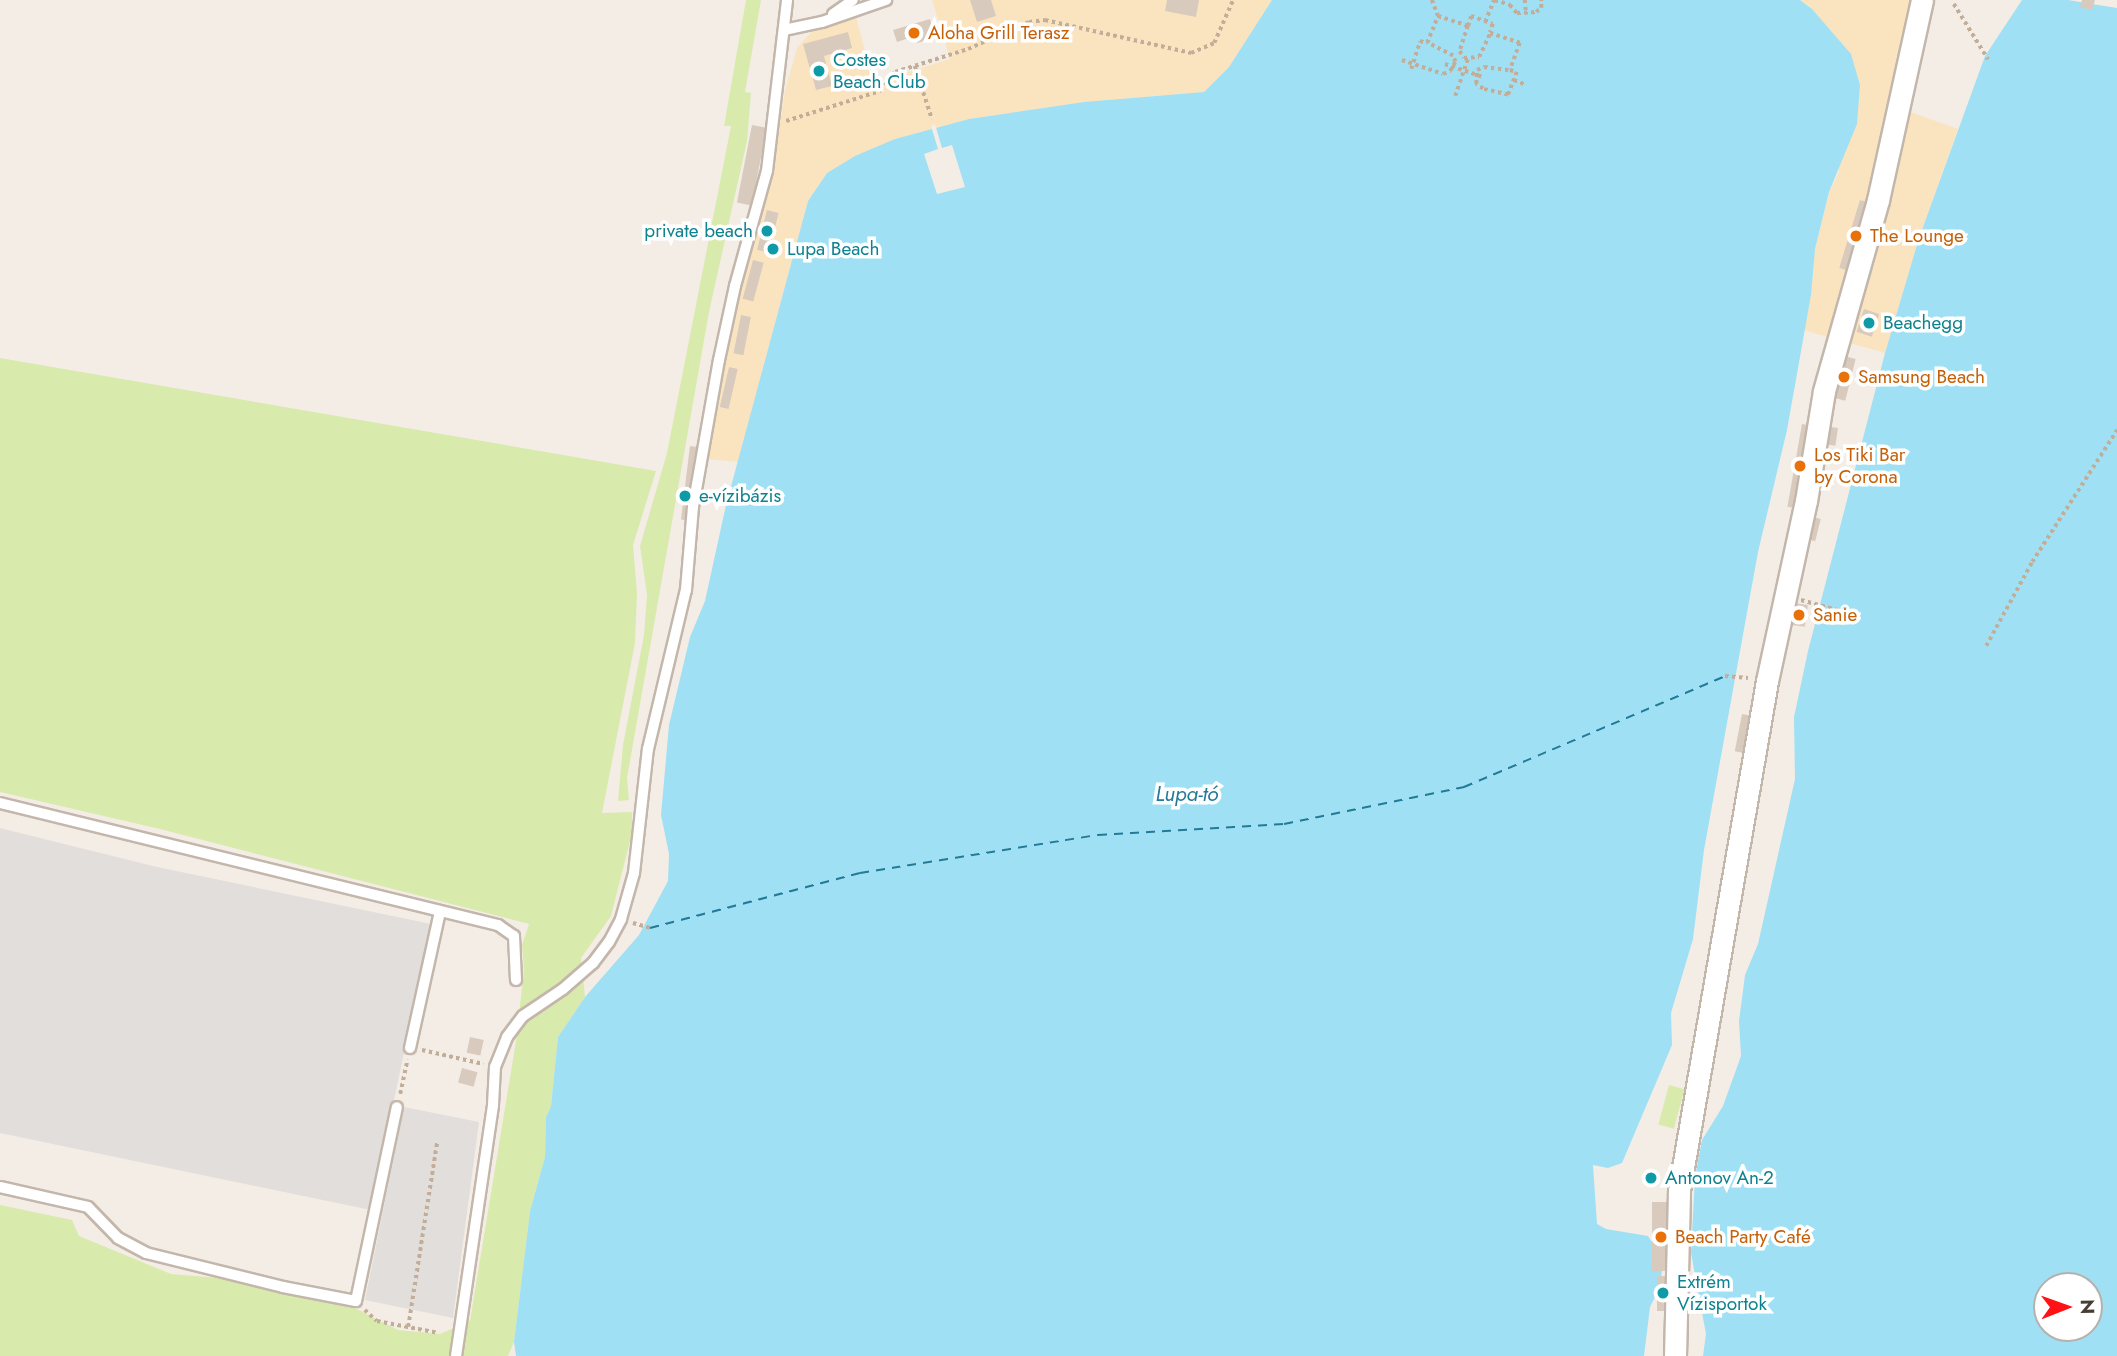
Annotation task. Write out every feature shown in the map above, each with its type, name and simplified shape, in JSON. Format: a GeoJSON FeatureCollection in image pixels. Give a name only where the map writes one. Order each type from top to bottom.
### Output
{"type":"FeatureCollection","features":[{"type":"Feature","properties":{"kind":"street"},"geometry":{"type":"LineString","coordinates":[[1675,1356],[1679,1191],[1767,681],[1806,501],[1824,390],[1878,200],[1922,0]]}},
{"type":"Feature","properties":{"kind":"lane"},"geometry":{"type":"LineString","coordinates":[[456,1356],[491,1118],[495,1067],[507,1037],[523,1016],[563,989],[593,963],[621,919],[634,873],[648,749],[686,590],[693,508],[719,360],[735,286],[767,171],[787,0]]}},
{"type":"Feature","properties":{"kind":"lane"},"geometry":{"type":"LineString","coordinates":[[822,22],[853,0]]}},
{"type":"Feature","properties":{"kind":"lane"},"geometry":{"type":"LineString","coordinates":[[784,30],[822,22],[886,0]]}},
{"type":"Feature","properties":{"kind":"lane"},"geometry":{"type":"LineString","coordinates":[[0,803],[498,925],[514,936],[516,980]]}},
{"type":"Feature","properties":{"kind":"lane"},"geometry":{"type":"LineString","coordinates":[[410,1048],[440,912]]}},
{"type":"Feature","properties":{"kind":"lane"},"geometry":{"type":"LineString","coordinates":[[0,1187],[88,1207],[118,1238],[146,1252],[283,1287],[356,1301],[397,1107]]}},
{"type":"Feature","properties":{"kind":"path"},"geometry":{"type":"LineString","coordinates":[[774,125],[880,91],[895,72],[968,49],[1012,28],[1045,20],[1191,53],[1214,43],[1233,0]]}},
{"type":"Feature","properties":{"kind":"path"},"geometry":{"type":"LineString","coordinates":[[1427,43],[1438,16],[1432,0]]}},
{"type":"Feature","properties":{"kind":"path"},"geometry":{"type":"LineString","coordinates":[[1485,22],[1494,0],[1511,3],[1513,12],[1536,12],[1541,8],[1541,0]]}},
{"type":"Feature","properties":{"kind":"path"},"geometry":{"type":"LineString","coordinates":[[1525,0],[1526,12]]}},
{"type":"Feature","properties":{"kind":"path"},"geometry":{"type":"LineString","coordinates":[[1954,4],[1988,59]]}},
{"type":"Feature","properties":{"kind":"path"},"geometry":{"type":"LineString","coordinates":[[1438,16],[1468,26]]}},
{"type":"Feature","properties":{"kind":"path"},"geometry":{"type":"LineString","coordinates":[[1471,16],[1493,24],[1479,57],[1468,59],[1460,51],[1471,16]]}},
{"type":"Feature","properties":{"kind":"path"},"geometry":{"type":"LineString","coordinates":[[1490,33],[1520,43],[1510,70]]}},
{"type":"Feature","properties":{"kind":"path"},"geometry":{"type":"LineString","coordinates":[[1411,69],[1420,41],[1453,56],[1453,66]]}},
{"type":"Feature","properties":{"kind":"path"},"geometry":{"type":"LineString","coordinates":[[1455,96],[1468,59]]}},
{"type":"Feature","properties":{"kind":"path"},"geometry":{"type":"LineString","coordinates":[[1402,60],[1443,74],[1453,66]]}},
{"type":"Feature","properties":{"kind":"path"},"geometry":{"type":"LineString","coordinates":[[1445,64],[1482,77]]}},
{"type":"Feature","properties":{"kind":"path"},"geometry":{"type":"LineString","coordinates":[[915,65],[932,119]]}},
{"type":"Feature","properties":{"kind":"path"},"geometry":{"type":"LineString","coordinates":[[1484,67],[1517,72],[1508,95],[1483,89],[1476,84],[1476,74],[1484,67]]}},
{"type":"Feature","properties":{"kind":"path"},"geometry":{"type":"LineString","coordinates":[[1514,80],[1524,84]]}},
{"type":"Feature","properties":{"kind":"path"},"geometry":{"type":"LineString","coordinates":[[1986,646],[2032,562],[2117,430]]}},
{"type":"Feature","properties":{"kind":"path"},"geometry":{"type":"LineString","coordinates":[[1786,596],[1855,615]]}},
{"type":"Feature","properties":{"kind":"path"},"geometry":{"type":"LineString","coordinates":[[1725,676],[1767,681]]}},
{"type":"Feature","properties":{"kind":"path"},"geometry":{"type":"LineString","coordinates":[[397,1107],[410,1048],[495,1067]]}},
{"type":"Feature","properties":{"kind":"path"},"geometry":{"type":"LineString","coordinates":[[408,1327],[437,1142]]}},
{"type":"Feature","properties":{"kind":"path"},"geometry":{"type":"LineString","coordinates":[[356,1301],[377,1321],[439,1333]]}},
{"type":"Feature","properties":{"kind":"green space"},"geometry":{"type":"Polygon","coordinates":[[[746,0],[761,0],[745,92],[751,93],[747,141],[709,312],[627,778],[629,800],[618,801],[623,745],[644,635],[647,595],[640,546],[667,453],[731,126],[724,126],[746,0]]]}},
{"type":"Feature","properties":{"kind":"green space"},"geometry":{"type":"Polygon","coordinates":[[[0,358],[656,471],[633,545],[637,593],[635,643],[602,813],[632,812],[632,833],[611,916],[581,958],[585,997],[558,1037],[551,1106],[546,1117],[545,1157],[530,1211],[514,1342],[508,1356],[0,1356],[0,1205],[72,1220],[79,1236],[171,1274],[312,1286],[398,1330],[440,1334],[470,1321],[516,1041],[524,970],[522,945],[529,924],[160,829],[0,792],[0,358]]]}},
{"type":"Feature","properties":{"kind":"green space"},"geometry":{"type":"Polygon","coordinates":[[[1669,1085],[1684,1089],[1674,1129],[1658,1125],[1669,1085]]]}},
{"type":"Feature","properties":{"kind":"sand","name":"Lupa Beach"},"geometry":{"type":"Polygon","coordinates":[[[932,0],[1272,0],[1229,67],[1204,92],[1084,102],[969,119],[895,139],[827,173],[808,201],[738,462],[706,459],[736,296],[773,171],[785,90],[797,48],[812,31],[856,17],[872,77],[887,86],[898,75],[950,59],[932,0]]]}},
{"type":"Feature","properties":{"kind":"sand"},"geometry":{"type":"Polygon","coordinates":[[[1800,0],[1916,0],[1897,107],[1958,129],[1919,238],[1885,353],[1803,330],[1815,249],[1829,192],[1839,172],[1812,9],[1800,0]]]}},
{"type":"Feature","properties":{"kind":"shaded area"},"geometry":{"type":"Polygon","coordinates":[[[0,828],[157,867],[431,924],[371,1210],[0,1133],[0,828]]]}},
{"type":"Feature","properties":{"kind":"shaded area"},"geometry":{"type":"Polygon","coordinates":[[[404,1107],[479,1122],[453,1318],[365,1300],[404,1107]]]}},
{"type":"Feature","properties":{"kind":"water","name":"Lupa-tó"},"geometry":{"type":"Polygon","coordinates":[[[1272,0],[1800,0],[1812,9],[1851,54],[1860,85],[1857,124],[1829,192],[1815,249],[1811,295],[1787,430],[1758,552],[1704,850],[1693,939],[1671,1013],[1672,1045],[1622,1163],[1608,1168],[1593,1165],[1597,1224],[1606,1229],[1648,1236],[1659,1253],[1662,1270],[1660,1287],[1650,1307],[1644,1356],[516,1356],[514,1342],[530,1211],[545,1157],[546,1117],[551,1106],[558,1037],[585,997],[639,935],[668,881],[669,854],[661,815],[669,725],[690,637],[705,601],[726,505],[808,201],[827,173],[855,156],[895,139],[969,119],[1084,102],[1204,92],[1229,67],[1272,0]]]}},
{"type":"Feature","properties":{"kind":"water"},"geometry":{"type":"Polygon","coordinates":[[[2022,0],[2068,0],[2117,8],[2117,1356],[1703,1356],[1706,1334],[1691,1253],[1695,1177],[1702,1140],[1723,1106],[1741,1056],[1739,1021],[1745,975],[1758,944],[1795,779],[1794,717],[1808,651],[1885,353],[1919,238],[1985,56],[2022,0]]]}},
{"type":"Feature","properties":{"kind":"pier"},"geometry":{"type":"Polygon","coordinates":[[[935,124],[942,148],[952,145],[965,187],[937,194],[924,154],[938,149],[931,126],[935,124]]]}},
{"type":"Feature","properties":{"kind":"building"},"geometry":{"type":"Polygon","coordinates":[[[970,0],[991,0],[996,16],[977,22],[970,0]]]}},
{"type":"Feature","properties":{"kind":"building"},"geometry":{"type":"Polygon","coordinates":[[[1167,0],[1199,0],[1196,17],[1165,11],[1167,0]]]}},
{"type":"Feature","properties":{"kind":"building"},"geometry":{"type":"Polygon","coordinates":[[[2082,0],[2095,0],[2092,10],[2080,7],[2082,0]]]}},
{"type":"Feature","properties":{"kind":"building","name":"Aloha Grill Terasz"},"geometry":{"type":"Polygon","coordinates":[[[930,19],[936,38],[917,43],[915,36],[897,42],[893,30],[930,19]]]}},
{"type":"Feature","properties":{"kind":"building","name":"Costes Beach Club"},"geometry":{"type":"Polygon","coordinates":[[[848,32],[852,48],[824,56],[832,86],[816,90],[803,44],[848,32]]]}},
{"type":"Feature","properties":{"kind":"building"},"geometry":{"type":"Polygon","coordinates":[[[752,125],[767,128],[752,205],[737,203],[752,125]]]}},
{"type":"Feature","properties":{"kind":"building","name":"The Lounge"},"geometry":{"type":"Polygon","coordinates":[[[1860,200],[1873,204],[1853,272],[1839,268],[1860,200]]]}},
{"type":"Feature","properties":{"kind":"building","name":"private beach"},"geometry":{"type":"Polygon","coordinates":[[[767,210],[779,213],[769,253],[757,250],[767,210]]]}},
{"type":"Feature","properties":{"kind":"building","name":"private beach"},"geometry":{"type":"Polygon","coordinates":[[[753,260],[764,263],[753,301],[743,299],[753,260]]]}},
{"type":"Feature","properties":{"kind":"building","name":"Beachegg"},"geometry":{"type":"Polygon","coordinates":[[[1864,309],[1879,314],[1872,337],[1857,332],[1864,309]]]}},
{"type":"Feature","properties":{"kind":"building"},"geometry":{"type":"Polygon","coordinates":[[[741,315],[751,317],[743,355],[734,353],[741,315]]]}},
{"type":"Feature","properties":{"kind":"building","name":"Samsung Beach"},"geometry":{"type":"Polygon","coordinates":[[[1844,356],[1856,359],[1845,401],[1834,398],[1844,356]]]}},
{"type":"Feature","properties":{"kind":"building"},"geometry":{"type":"Polygon","coordinates":[[[729,367],[738,369],[729,409],[720,407],[729,367]]]}},
{"type":"Feature","properties":{"kind":"building","name":"Los Tiki Bar by Corona"},"geometry":{"type":"Polygon","coordinates":[[[1802,424],[1813,426],[1798,509],[1787,507],[1802,424]]]}},
{"type":"Feature","properties":{"kind":"building"},"geometry":{"type":"Polygon","coordinates":[[[1831,427],[1838,428],[1835,446],[1828,445],[1831,427]]]}},
{"type":"Feature","properties":{"kind":"building","name":"e-vízibázis"},"geometry":{"type":"Polygon","coordinates":[[[690,446],[698,447],[689,520],[681,519],[690,446]]]}},
{"type":"Feature","properties":{"kind":"building"},"geometry":{"type":"Polygon","coordinates":[[[1813,517],[1821,519],[1815,541],[1807,539],[1813,517]]]}},
{"type":"Feature","properties":{"kind":"building","name":"Sanie"},"geometry":{"type":"Polygon","coordinates":[[[1793,603],[1808,605],[1805,627],[1790,625],[1793,603]]]}},
{"type":"Feature","properties":{"kind":"building"},"geometry":{"type":"Polygon","coordinates":[[[1742,714],[1758,717],[1750,754],[1735,751],[1742,714]]]}},
{"type":"Feature","properties":{"kind":"building"},"geometry":{"type":"Polygon","coordinates":[[[470,1037],[484,1040],[480,1056],[467,1053],[470,1037]]]}},
{"type":"Feature","properties":{"kind":"building"},"geometry":{"type":"Polygon","coordinates":[[[462,1068],[477,1072],[474,1087],[458,1082],[462,1068]]]}},
{"type":"Feature","properties":{"kind":"building","name":"Beach Party Café"},"geometry":{"type":"Polygon","coordinates":[[[1652,1202],[1670,1202],[1670,1271],[1652,1271],[1652,1202]]]}},
{"type":"Feature","properties":{"kind":"building","name":"Extrém Vízisportok"},"geometry":{"type":"Polygon","coordinates":[[[1657,1276],[1670,1276],[1670,1311],[1657,1311],[1657,1276]]]}},
{"type":"Feature","properties":{"kind":"ferry route"},"geometry":{"type":"LineString","coordinates":[[650,928],[860,873],[1098,835],[1284,824],[1464,787],[1725,676]]}},
{"type":"Feature","properties":{"kind":"place","name":"Aloha Grill Terasz"},"geometry":{"type":"Point","coordinates":[914,33]}},
{"type":"Feature","properties":{"kind":"place","name":"Costes Beach Club"},"geometry":{"type":"Point","coordinates":[819,71]}},
{"type":"Feature","properties":{"kind":"place","name":"private beach"},"geometry":{"type":"Point","coordinates":[767,231]}},
{"type":"Feature","properties":{"kind":"place","name":"The Lounge"},"geometry":{"type":"Point","coordinates":[1856,236]}},
{"type":"Feature","properties":{"kind":"place","name":"Lupa Beach"},"geometry":{"type":"Point","coordinates":[773,249]}},
{"type":"Feature","properties":{"kind":"place","name":"Beachegg"},"geometry":{"type":"Point","coordinates":[1869,323]}},
{"type":"Feature","properties":{"kind":"place","name":"Samsung Beach"},"geometry":{"type":"Point","coordinates":[1844,377]}},
{"type":"Feature","properties":{"kind":"place","name":"Los Tiki Bar by Corona"},"geometry":{"type":"Point","coordinates":[1800,466]}},
{"type":"Feature","properties":{"kind":"place","name":"e-vízibázis"},"geometry":{"type":"Point","coordinates":[685,496]}},
{"type":"Feature","properties":{"kind":"place","name":"Sanie"},"geometry":{"type":"Point","coordinates":[1799,615]}},
{"type":"Feature","properties":{"kind":"place","name":"Antonov An-2"},"geometry":{"type":"Point","coordinates":[1651,1178]}},
{"type":"Feature","properties":{"kind":"place","name":"Beach Party Café"},"geometry":{"type":"Point","coordinates":[1661,1237]}},
{"type":"Feature","properties":{"kind":"place","name":"Extrém Vízisportok"},"geometry":{"type":"Point","coordinates":[1663,1293]}}]}
